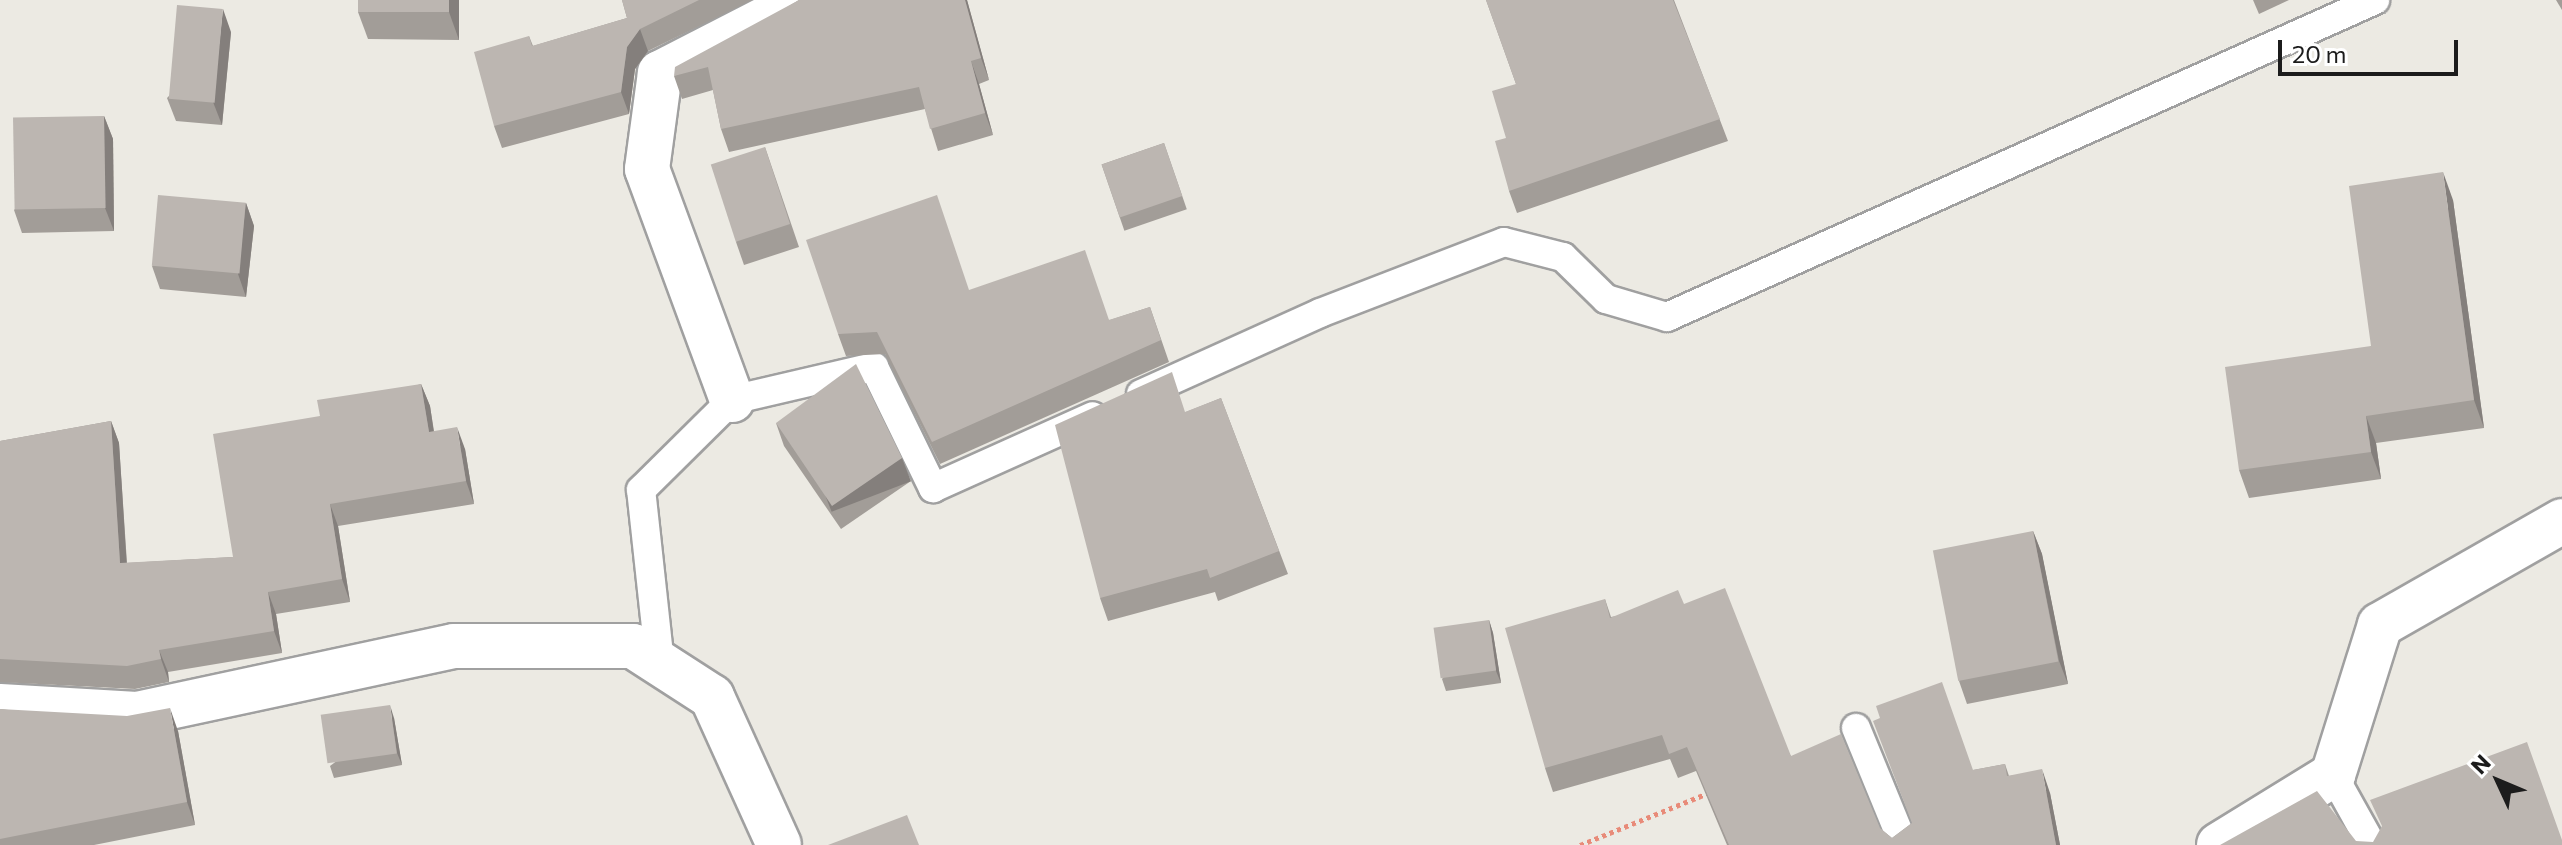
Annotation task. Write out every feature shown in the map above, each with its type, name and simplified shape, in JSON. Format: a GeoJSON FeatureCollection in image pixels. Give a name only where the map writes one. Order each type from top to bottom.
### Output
{"type":"FeatureCollection","features":[{"type":"Feature","properties":{"kind":"street"},"geometry":{"type":"LineString","coordinates":[[732,400],[647,169],[660,73],[802,0]]}},
{"type":"Feature","properties":{"kind":"street"},"geometry":{"type":"LineString","coordinates":[[2219,845],[2333,775],[2380,625],[2562,521]]}},
{"type":"Feature","properties":{"kind":"street"},"geometry":{"type":"LineString","coordinates":[[0,706],[137,714],[454,646],[633,646],[712,697],[779,845]]}},
{"type":"Feature","properties":{"kind":"lane"},"geometry":{"type":"LineString","coordinates":[[660,664],[641,490],[732,400],[874,367],[933,488],[1320,313],[1504,242],[1563,257],[1606,299],[1667,317],[2375,0]]}},
{"type":"Feature","properties":{"kind":"lane"},"geometry":{"type":"LineString","coordinates":[[1856,728],[1904,845]]}},
{"type":"Feature","properties":{"kind":"lane"},"geometry":{"type":"LineString","coordinates":[[2333,775],[2372,845]]}},
{"type":"Feature","properties":{"kind":"path"},"geometry":{"type":"LineString","coordinates":[[1580,845],[1715,790]]}},
{"type":"Feature","properties":{"kind":"building"},"geometry":{"type":"Polygon","coordinates":[[[358,0],[449,0],[449,12],[358,12],[358,0]]]}},
{"type":"Feature","properties":{"kind":"building"},"geometry":{"type":"Polygon","coordinates":[[[622,0],[699,0],[640,29],[627,47],[621,92],[494,126],[474,52],[529,36],[532,46],[627,18],[622,0]]]}},
{"type":"Feature","properties":{"kind":"building"},"geometry":{"type":"Polygon","coordinates":[[[799,0],[965,0],[981,58],[971,61],[985,113],[930,129],[919,87],[721,129],[708,67],[674,76],[675,67],[799,0]]]}},
{"type":"Feature","properties":{"kind":"building"},"geometry":{"type":"Polygon","coordinates":[[[1486,0],[1673,0],[1720,119],[1509,191],[1495,141],[1506,138],[1492,91],[1516,84],[1486,0]]]}},
{"type":"Feature","properties":{"kind":"building"},"geometry":{"type":"Polygon","coordinates":[[[177,5],[223,9],[215,103],[169,99],[177,5]]]}},
{"type":"Feature","properties":{"kind":"building"},"geometry":{"type":"Polygon","coordinates":[[[104,116],[106,208],[15,210],[13,118],[104,116]]]}},
{"type":"Feature","properties":{"kind":"building"},"geometry":{"type":"Polygon","coordinates":[[[1164,143],[1182,196],[1120,217],[1102,164],[1164,143]]]}},
{"type":"Feature","properties":{"kind":"building"},"geometry":{"type":"Polygon","coordinates":[[[765,147],[790,224],[736,242],[711,165],[765,147]]]}},
{"type":"Feature","properties":{"kind":"building"},"geometry":{"type":"Polygon","coordinates":[[[2443,172],[2474,400],[2366,416],[2371,452],[2239,470],[2225,367],[2371,346],[2349,186],[2443,172]]]}},
{"type":"Feature","properties":{"kind":"building"},"geometry":{"type":"Polygon","coordinates":[[[158,195],[246,203],[239,273],[152,266],[158,195]]]}},
{"type":"Feature","properties":{"kind":"building"},"geometry":{"type":"Polygon","coordinates":[[[937,195],[969,290],[1085,250],[1109,320],[1150,307],[1161,340],[932,442],[877,332],[838,334],[806,240],[937,195]]]}},
{"type":"Feature","properties":{"kind":"building"},"geometry":{"type":"Polygon","coordinates":[[[856,364],[902,458],[832,506],[776,423],[856,364]]]}},
{"type":"Feature","properties":{"kind":"building"},"geometry":{"type":"Polygon","coordinates":[[[1172,372],[1185,412],[1221,398],[1279,551],[1210,578],[1207,569],[1100,598],[1055,425],[1172,372]]]}},
{"type":"Feature","properties":{"kind":"building"},"geometry":{"type":"Polygon","coordinates":[[[421,384],[429,432],[457,427],[466,481],[330,504],[342,579],[268,592],[274,631],[159,650],[161,659],[127,666],[0,659],[0,441],[111,421],[120,563],[233,557],[213,434],[320,416],[317,400],[421,384]]]}},
{"type":"Feature","properties":{"kind":"building"},"geometry":{"type":"Polygon","coordinates":[[[2033,531],[2058,662],[1958,681],[1933,550],[2033,531]]]}},
{"type":"Feature","properties":{"kind":"building"},"geometry":{"type":"Polygon","coordinates":[[[1725,588],[1791,756],[1841,734],[1880,828],[1892,838],[1912,823],[1873,721],[1880,718],[1876,706],[1942,682],[1973,770],[2005,764],[2007,776],[2042,769],[2056,845],[1729,845],[1687,747],[1669,754],[1662,735],[1545,768],[1505,628],[1605,599],[1610,618],[1678,590],[1684,604],[1725,588]]]}},
{"type":"Feature","properties":{"kind":"building"},"geometry":{"type":"Polygon","coordinates":[[[1489,620],[1496,671],[1441,678],[1434,628],[1489,620]]]}},
{"type":"Feature","properties":{"kind":"building"},"geometry":{"type":"Polygon","coordinates":[[[390,705],[397,754],[328,763],[321,715],[390,705]]]}},
{"type":"Feature","properties":{"kind":"building"},"geometry":{"type":"Polygon","coordinates":[[[170,708],[187,802],[0,839],[0,709],[127,716],[170,708]]]}},
{"type":"Feature","properties":{"kind":"building"},"geometry":{"type":"Polygon","coordinates":[[[2527,742],[2562,845],[2220,845],[2317,791],[2356,841],[2373,842],[2382,826],[2370,800],[2527,742]]]}},
{"type":"Feature","properties":{"kind":"building"},"geometry":{"type":"Polygon","coordinates":[[[907,815],[919,845],[828,845],[907,815]]]}}]}
